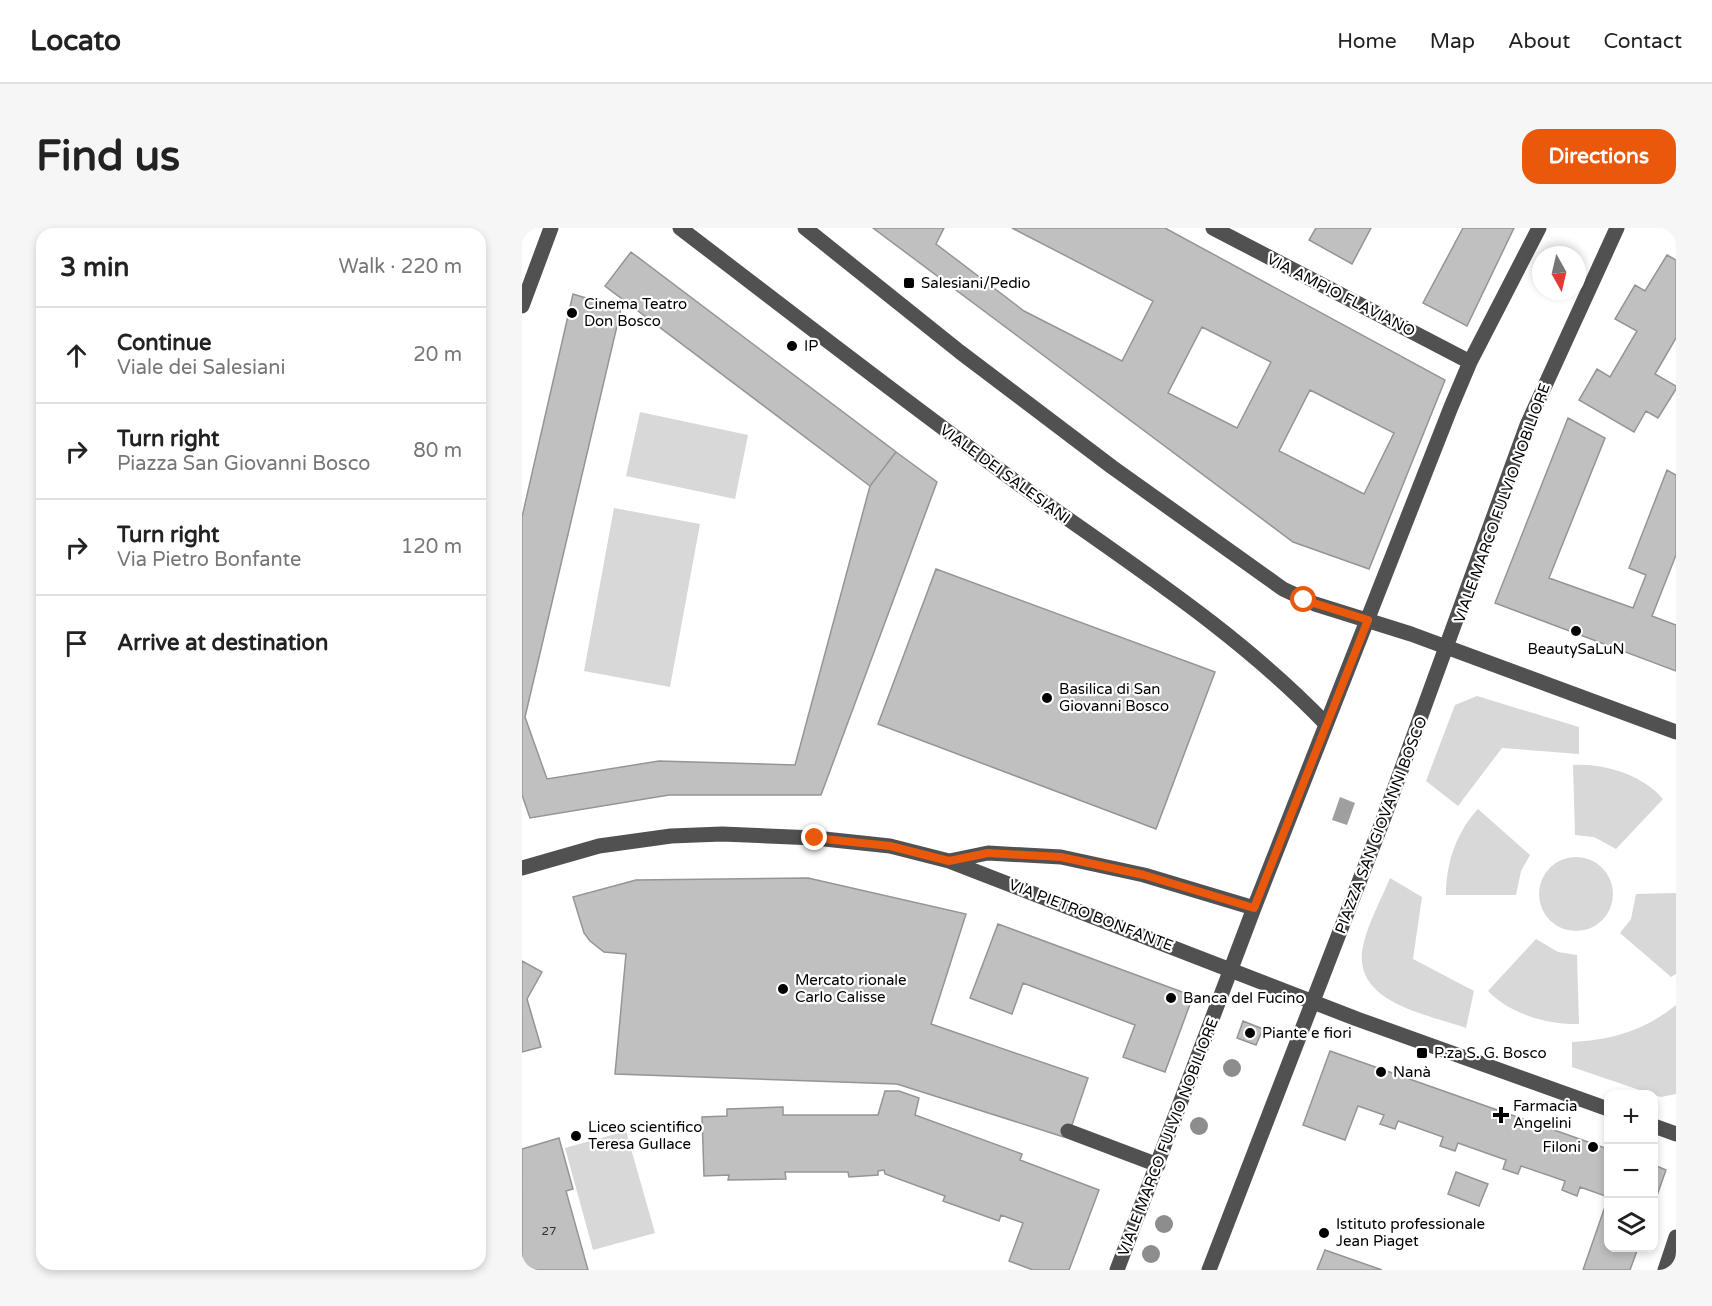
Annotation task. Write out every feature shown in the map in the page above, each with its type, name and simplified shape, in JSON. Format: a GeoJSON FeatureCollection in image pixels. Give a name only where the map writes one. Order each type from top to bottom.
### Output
{"type":"FeatureCollection","features":[{"type":"Feature","properties":{"kind":"street"},"geometry":{"type":"LineString","coordinates":[[522,306],[551,228]]}},
{"type":"Feature","properties":{"kind":"street","name":"VIALE DEI SALESIANI"},"geometry":{"type":"LineString","coordinates":[[680,228],[933,422],[1238,641],[1291,688],[1326,724]]}},
{"type":"Feature","properties":{"kind":"street","name":"VIA AMPIO FLAVIANO"},"geometry":{"type":"LineString","coordinates":[[1213,228],[1470,362]]}},
{"type":"Feature","properties":{"kind":"street"},"geometry":{"type":"LineString","coordinates":[[1539,228],[1470,362],[1326,724],[1232,969],[1314,1002],[1604,1108]]}},
{"type":"Feature","properties":{"kind":"street","name":"VIALE MARCO FULVIO NOBILIORE"},"geometry":{"type":"LineString","coordinates":[[1448,647],[1527,425],[1617,228]]}},
{"type":"Feature","properties":{"kind":"street"},"geometry":{"type":"LineString","coordinates":[[812,230],[960,352],[1112,467],[1272,581],[1304,600],[1448,647],[1676,732]]}},
{"type":"Feature","properties":{"kind":"street","name":"PIAZZA SAN GIOVANNI BOSCO"},"geometry":{"type":"LineString","coordinates":[[1314,1002],[1448,647]]}},
{"type":"Feature","properties":{"kind":"street","name":"VIA PIETRO BONFANTE"},"geometry":{"type":"LineString","coordinates":[[522,868],[621,841],[699,834],[825,839],[898,848],[949,861],[1232,969]]}},
{"type":"Feature","properties":{"kind":"street","name":"VIA PIETRO BONFANTE"},"geometry":{"type":"LineString","coordinates":[[949,861],[988,853],[1061,857],[1144,875],[1254,908]]}},
{"type":"Feature","properties":{"kind":"street","name":"VIALE MARCO FULVIO NOBILIORE"},"geometry":{"type":"LineString","coordinates":[[1117,1270],[1232,969]]}},
{"type":"Feature","properties":{"kind":"street"},"geometry":{"type":"LineString","coordinates":[[1209,1270],[1314,1002]]}},
{"type":"Feature","properties":{"kind":"street"},"geometry":{"type":"LineString","coordinates":[[1658,1128],[1676,1134]]}},
{"type":"Feature","properties":{"kind":"street"},"geometry":{"type":"LineString","coordinates":[[1068,1131],[1158,1164]]}},
{"type":"Feature","properties":{"kind":"street"},"geometry":{"type":"LineString","coordinates":[[1665,1270],[1676,1238]]}},
{"type":"Feature","properties":{"kind":"shaded area"},"geometry":{"type":"Polygon","coordinates":[[[640,412],[748,435],[735,499],[626,476],[640,412]]]}},
{"type":"Feature","properties":{"kind":"shaded area"},"geometry":{"type":"Polygon","coordinates":[[[614,508],[700,524],[670,687],[584,671],[614,508]]]}},
{"type":"Feature","properties":{"kind":"shaded area"},"geometry":{"type":"Polygon","coordinates":[[[1477,696],[1579,727],[1579,754],[1502,748],[1458,806],[1426,781],[1455,705],[1477,696]]]}},
{"type":"Feature","properties":{"kind":"shaded area"},"geometry":{"type":"Polygon","coordinates":[[[1573,765],[1597,766],[1622,772],[1645,783],[1663,799],[1616,849],[1594,837],[1575,835],[1573,765]]]}},
{"type":"Feature","properties":{"kind":"shaded area"},"geometry":{"type":"Polygon","coordinates":[[[1340,797],[1355,803],[1347,825],[1332,820],[1340,797]]]}},
{"type":"Feature","properties":{"kind":"shaded area"},"geometry":{"type":"Polygon","coordinates":[[[1478,809],[1530,855],[1521,871],[1516,895],[1446,895],[1450,860],[1458,838],[1478,809]]]}},
{"type":"Feature","properties":{"kind":"shaded area"},"geometry":{"type":"Polygon","coordinates":[[[1576,857],[1590,860],[1602,868],[1610,880],[1613,894],[1610,908],[1602,920],[1590,928],[1576,931],[1562,928],[1550,920],[1542,908],[1539,894],[1542,880],[1550,868],[1562,860],[1576,857]]]}},
{"type":"Feature","properties":{"kind":"shaded area"},"geometry":{"type":"Polygon","coordinates":[[[1390,878],[1422,897],[1413,959],[1474,991],[1466,1028],[1395,1003],[1380,993],[1369,981],[1362,965],[1363,946],[1371,920],[1390,878]]]}},
{"type":"Feature","properties":{"kind":"shaded area"},"geometry":{"type":"Polygon","coordinates":[[[1676,893],[1676,974],[1671,977],[1620,933],[1631,919],[1636,894],[1676,893]]]}},
{"type":"Feature","properties":{"kind":"shaded area"},"geometry":{"type":"Polygon","coordinates":[[[1536,939],[1558,952],[1577,955],[1579,1024],[1542,1020],[1518,1012],[1488,991],[1536,939]]]}},
{"type":"Feature","properties":{"kind":"shaded area"},"geometry":{"type":"Polygon","coordinates":[[[1676,1005],[1676,1094],[1661,1097],[1658,1096],[1658,1090],[1640,1090],[1572,1067],[1572,1042],[1615,1036],[1640,1027],[1676,1005]]]}},
{"type":"Feature","properties":{"kind":"shaded area"},"geometry":{"type":"Polygon","coordinates":[[[626,1131],[655,1233],[593,1250],[565,1148],[626,1131]]]}},
{"type":"Feature","properties":{"kind":"building"},"geometry":{"type":"Polygon","coordinates":[[[873,228],[944,228],[936,244],[1024,311],[1122,361],[1153,301],[1012,228],[1165,228],[1445,380],[1369,569],[1293,542],[873,228]],[[1202,327],[1168,393],[1237,428],[1271,362],[1202,327]],[[1310,390],[1279,451],[1364,494],[1394,433],[1310,390]]]}},
{"type":"Feature","properties":{"kind":"building"},"geometry":{"type":"Polygon","coordinates":[[[1316,228],[1371,228],[1352,264],[1309,240],[1316,228]]]}},
{"type":"Feature","properties":{"kind":"building"},"geometry":{"type":"Polygon","coordinates":[[[1463,228],[1514,228],[1467,326],[1423,303],[1463,228]]]}},
{"type":"Feature","properties":{"kind":"building"},"geometry":{"type":"Polygon","coordinates":[[[631,252],[896,452],[870,486],[605,286],[631,252]]]}},
{"type":"Feature","properties":{"kind":"building"},"geometry":{"type":"Polygon","coordinates":[[[1667,255],[1676,260],[1676,338],[1655,374],[1676,386],[1676,389],[1658,418],[1646,411],[1634,432],[1579,400],[1597,369],[1610,377],[1637,331],[1615,319],[1635,285],[1645,291],[1667,255]]]}},
{"type":"Feature","properties":{"kind":"building"},"geometry":{"type":"Polygon","coordinates":[[[573,294],[621,309],[525,717],[547,779],[659,761],[795,765],[870,486],[896,452],[937,482],[821,795],[669,795],[530,818],[522,795],[522,517],[573,294]]]}},
{"type":"Feature","properties":{"kind":"building"},"geometry":{"type":"Polygon","coordinates":[[[1568,418],[1605,438],[1549,578],[1633,608],[1646,575],[1629,568],[1667,470],[1676,475],[1676,555],[1652,616],[1676,625],[1676,671],[1495,603],[1568,418]]]}},
{"type":"Feature","properties":{"kind":"building","name":"Basilica di San Giovanni Bosco"},"geometry":{"type":"Polygon","coordinates":[[[936,569],[1215,672],[1156,829],[878,724],[936,569]]]}},
{"type":"Feature","properties":{"kind":"building","name":"Mercato rionale Carlo Calisse"},"geometry":{"type":"Polygon","coordinates":[[[808,878],[966,914],[931,1024],[1088,1078],[1072,1125],[1064,1137],[897,1084],[615,1074],[626,954],[604,952],[590,941],[584,933],[573,897],[636,880],[808,878]]]}},
{"type":"Feature","properties":{"kind":"building"},"geometry":{"type":"Polygon","coordinates":[[[998,924],[1193,996],[1165,1072],[1123,1057],[1135,1025],[1023,983],[1012,1014],[970,998],[998,924]]]}},
{"type":"Feature","properties":{"kind":"building"},"geometry":{"type":"Polygon","coordinates":[[[522,961],[542,972],[527,999],[541,1047],[522,1052],[522,961]]]}},
{"type":"Feature","properties":{"kind":"building","name":"Piante e fiori"},"geometry":{"type":"Polygon","coordinates":[[[1243,1021],[1263,1029],[1256,1045],[1237,1038],[1243,1021]]]}},
{"type":"Feature","properties":{"kind":"building"},"geometry":{"type":"Polygon","coordinates":[[[1330,1051],[1604,1148],[1604,1196],[1580,1187],[1577,1196],[1562,1190],[1565,1181],[1521,1166],[1518,1174],[1503,1169],[1506,1160],[1458,1143],[1455,1151],[1440,1146],[1443,1137],[1398,1121],[1395,1129],[1380,1124],[1384,1115],[1358,1106],[1345,1140],[1303,1125],[1330,1051]]]}},
{"type":"Feature","properties":{"kind":"building"},"geometry":{"type":"Polygon","coordinates":[[[885,1091],[899,1091],[919,1098],[915,1115],[1022,1154],[1020,1160],[1099,1190],[1069,1270],[1033,1270],[1009,1261],[1023,1223],[1001,1215],[999,1221],[943,1201],[945,1196],[885,1174],[884,1170],[878,1171],[878,1175],[849,1177],[848,1172],[785,1172],[786,1179],[728,1180],[729,1175],[704,1176],[702,1117],[727,1116],[727,1109],[783,1107],[783,1115],[878,1115],[885,1091]]]}},
{"type":"Feature","properties":{"kind":"building"},"geometry":{"type":"Polygon","coordinates":[[[559,1138],[573,1189],[566,1191],[588,1270],[522,1270],[522,1149],[559,1138]]]}},
{"type":"Feature","properties":{"kind":"building"},"geometry":{"type":"Polygon","coordinates":[[[1658,1167],[1666,1170],[1658,1193],[1658,1167]]]}},
{"type":"Feature","properties":{"kind":"building"},"geometry":{"type":"Polygon","coordinates":[[[1456,1172],[1488,1184],[1479,1206],[1448,1194],[1456,1172]]]}},
{"type":"Feature","properties":{"kind":"building"},"geometry":{"type":"Polygon","coordinates":[[[1604,1210],[1604,1252],[1637,1252],[1630,1270],[1583,1270],[1604,1210]]]}},
{"type":"Feature","properties":{"kind":"building"},"geometry":{"type":"Polygon","coordinates":[[[1325,1250],[1382,1270],[1317,1270],[1325,1250]]]}},
{"type":"Feature","properties":{"kind":"place","name":"Salesiani/Pedio"},"geometry":{"type":"Point","coordinates":[909,283]}},
{"type":"Feature","properties":{"kind":"place","name":"Cinema Teatro Don Bosco"},"geometry":{"type":"Point","coordinates":[572,313]}},
{"type":"Feature","properties":{"kind":"place","name":"IP"},"geometry":{"type":"Point","coordinates":[792,346]}},
{"type":"Feature","properties":{"kind":"place","name":"BeautySaLuN"},"geometry":{"type":"Point","coordinates":[1576,631]}},
{"type":"Feature","properties":{"kind":"place","name":"Basilica di San Giovanni Bosco"},"geometry":{"type":"Point","coordinates":[1047,698]}},
{"type":"Feature","properties":{"kind":"place","name":"Mercato rionale Carlo Calisse"},"geometry":{"type":"Point","coordinates":[783,989]}},
{"type":"Feature","properties":{"kind":"place","name":"Banca del Fucino"},"geometry":{"type":"Point","coordinates":[1171,998]}},
{"type":"Feature","properties":{"kind":"place","name":"Piante e fiori"},"geometry":{"type":"Point","coordinates":[1250,1033]}},
{"type":"Feature","properties":{"kind":"place","name":"P.za S. G. Bosco"},"geometry":{"type":"Point","coordinates":[1422,1053]}},
{"type":"Feature","properties":{"kind":"place","name":"Nanà"},"geometry":{"type":"Point","coordinates":[1381,1072]}},
{"type":"Feature","properties":{"kind":"place","name":"Farmacia Angelini"},"geometry":{"type":"Point","coordinates":[1501,1115]}},
{"type":"Feature","properties":{"kind":"place","name":"Liceo scientifico Teresa Gullace"},"geometry":{"type":"Point","coordinates":[576,1136]}},
{"type":"Feature","properties":{"kind":"place","name":"Filoni"},"geometry":{"type":"Point","coordinates":[1593,1147]}},
{"type":"Feature","properties":{"kind":"place","name":"Istituto professionale Jean Piaget"},"geometry":{"type":"Point","coordinates":[1324,1233]}},
{"type":"Feature","properties":{"kind":"route"},"geometry":{"type":"LineString","coordinates":[[815,838],[890,846],[949,861],[988,853],[1022,853],[1061,857],[1144,875],[1254,908],[1368,620],[1304,600]]}}]}
